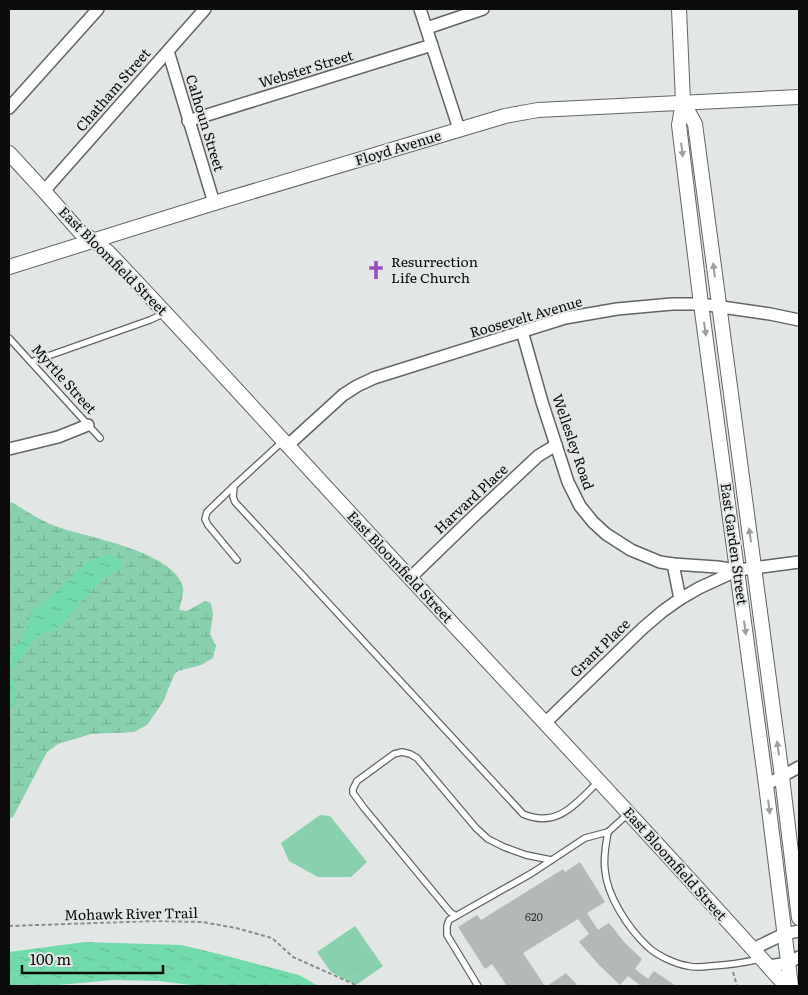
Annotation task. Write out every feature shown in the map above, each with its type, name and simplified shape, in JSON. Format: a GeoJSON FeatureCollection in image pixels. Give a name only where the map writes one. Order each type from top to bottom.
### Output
{"type":"FeatureCollection","features":[{"type":"Feature","properties":{"kind":"street"},"geometry":{"type":"LineString","coordinates":[[9,108],[98,9]]}},
{"type":"Feature","properties":{"kind":"street","name":"Chatham Street"},"geometry":{"type":"LineString","coordinates":[[44,191],[205,9]]}},
{"type":"Feature","properties":{"kind":"street"},"geometry":{"type":"LineString","coordinates":[[420,9],[458,129]]}},
{"type":"Feature","properties":{"kind":"street"},"geometry":{"type":"LineString","coordinates":[[427,28],[483,9]]}},
{"type":"Feature","properties":{"kind":"street","name":"East Garden Street"},"geometry":{"type":"LineString","coordinates":[[679,9],[683,102],[679,125],[784,934],[794,960],[791,986]]}},
{"type":"Feature","properties":{"kind":"street","name":"Webster Street"},"geometry":{"type":"LineString","coordinates":[[188,121],[432,45]]}},
{"type":"Feature","properties":{"kind":"street","name":"Calhoun Street"},"geometry":{"type":"LineString","coordinates":[[168,50],[214,203]]}},
{"type":"Feature","properties":{"kind":"street","name":"Floyd Avenue"},"geometry":{"type":"LineString","coordinates":[[9,268],[214,203],[505,116],[538,110],[799,97]]}},
{"type":"Feature","properties":{"kind":"street","name":"East Garden Street"},"geometry":{"type":"LineString","coordinates":[[683,102],[695,124],[799,918]]}},
{"type":"Feature","properties":{"kind":"street","name":"East Bloomfield Street"},"geometry":{"type":"LineString","coordinates":[[9,153],[80,232],[96,241],[108,252],[166,313],[629,813],[786,986]]}},
{"type":"Feature","properties":{"kind":"street","name":"Roosevelt Avenue"},"geometry":{"type":"LineString","coordinates":[[285,443],[343,395],[374,378],[565,318],[618,309],[672,304],[701,304],[799,320]]}},
{"type":"Feature","properties":{"kind":"street","name":"Wellesley Road"},"geometry":{"type":"LineString","coordinates":[[522,331],[568,482],[580,506],[606,534],[631,550],[660,562],[673,564],[738,570],[799,562]]}},
{"type":"Feature","properties":{"kind":"street"},"geometry":{"type":"LineString","coordinates":[[9,450],[58,437],[88,425]]}},
{"type":"Feature","properties":{"kind":"street","name":"Harvard Place"},"geometry":{"type":"LineString","coordinates":[[410,578],[538,456],[556,445]]}},
{"type":"Feature","properties":{"kind":"street"},"geometry":{"type":"LineString","coordinates":[[673,564],[680,599]]}},
{"type":"Feature","properties":{"kind":"street","name":"Grant Place"},"geometry":{"type":"LineString","coordinates":[[545,723],[663,611],[699,588],[738,570]]}},
{"type":"Feature","properties":{"kind":"street"},"geometry":{"type":"LineString","coordinates":[[766,786],[799,768]]}},
{"type":"Feature","properties":{"kind":"street"},"geometry":{"type":"LineString","coordinates":[[761,958],[784,934],[799,931]]}},
{"type":"Feature","properties":{"kind":"street"},"geometry":{"type":"LineString","coordinates":[[761,958],[794,960]]}},
{"type":"Feature","properties":{"kind":"lane"},"geometry":{"type":"LineString","coordinates":[[31,362],[166,313]]}},
{"type":"Feature","properties":{"kind":"lane","name":"Myrtle Street"},"geometry":{"type":"LineString","coordinates":[[9,338],[100,438]]}},
{"type":"Feature","properties":{"kind":"lane"},"geometry":{"type":"LineString","coordinates":[[237,560],[208,525],[205,519],[207,512],[234,486],[285,443]]}},
{"type":"Feature","properties":{"kind":"lane"},"geometry":{"type":"LineString","coordinates":[[234,486],[233,497],[235,502],[523,814],[542,819],[558,817],[569,810],[599,782]]}},
{"type":"Feature","properties":{"kind":"lane"},"geometry":{"type":"LineString","coordinates":[[456,916],[450,912],[352,792],[357,781],[394,754],[402,752],[417,758],[476,828],[488,839],[526,855],[551,860]]}},
{"type":"Feature","properties":{"kind":"lane"},"geometry":{"type":"LineString","coordinates":[[478,986],[447,935],[449,920],[532,873],[585,838],[608,832],[629,813]]}},
{"type":"Feature","properties":{"kind":"lane"},"geometry":{"type":"LineString","coordinates":[[608,832],[605,848],[605,870],[609,889],[634,931],[648,947],[670,960],[687,966],[730,965],[761,958]]}},
{"type":"Feature","properties":{"kind":"path","name":"Mohawk River Trail"},"geometry":{"type":"LineString","coordinates":[[9,926],[154,921],[202,922],[236,928],[272,938],[293,957],[358,986]]}},
{"type":"Feature","properties":{"kind":"path"},"geometry":{"type":"LineString","coordinates":[[730,965],[737,986]]}},
{"type":"Feature","properties":{"kind":"green space"},"geometry":{"type":"Polygon","coordinates":[[[9,502],[55,526],[130,548],[164,564],[176,575],[183,587],[179,610],[187,611],[205,601],[211,603],[213,615],[210,634],[216,646],[213,658],[201,665],[178,671],[174,675],[163,702],[147,725],[134,732],[91,734],[58,744],[47,752],[13,817],[9,819],[9,502]]]}},
{"type":"Feature","properties":{"kind":"green space"},"geometry":{"type":"Polygon","coordinates":[[[320,815],[330,816],[367,862],[351,877],[318,877],[289,861],[281,843],[320,815]]]}},
{"type":"Feature","properties":{"kind":"green space"},"geometry":{"type":"Polygon","coordinates":[[[355,926],[383,966],[356,985],[331,972],[317,952],[355,926]]]}},
{"type":"Feature","properties":{"kind":"green space"},"geometry":{"type":"Polygon","coordinates":[[[355,933],[374,961],[361,970],[342,942],[355,933]]]}},
{"type":"Feature","properties":{"kind":"green space"},"geometry":{"type":"Polygon","coordinates":[[[338,945],[357,973],[348,979],[340,976],[325,954],[338,945]]]}},
{"type":"Feature","properties":{"kind":"water"},"geometry":{"type":"Polygon","coordinates":[[[105,555],[117,557],[122,561],[122,568],[103,578],[56,630],[44,633],[33,641],[11,671],[16,694],[14,707],[9,710],[9,651],[22,641],[33,610],[49,599],[87,562],[105,555]]]}},
{"type":"Feature","properties":{"kind":"water"},"geometry":{"type":"Polygon","coordinates":[[[85,942],[181,945],[299,975],[318,986],[199,986],[159,981],[113,980],[47,986],[9,986],[9,952],[85,942]]]}},
{"type":"Feature","properties":{"kind":"building"},"geometry":{"type":"Polygon","coordinates":[[[580,862],[605,902],[587,913],[598,930],[609,923],[625,943],[642,959],[635,969],[648,979],[654,971],[676,986],[641,986],[628,976],[620,985],[579,942],[589,934],[578,919],[523,953],[545,986],[507,986],[492,964],[485,969],[458,927],[477,915],[481,920],[563,869],[565,872],[580,862]]]}},
{"type":"Feature","properties":{"kind":"building"},"geometry":{"type":"Polygon","coordinates":[[[566,973],[578,986],[547,986],[566,973]]]}},
{"type":"Feature","properties":{"kind":"place","name":"Resurrection Life Church"},"geometry":{"type":"Point","coordinates":[376,270]}}]}
